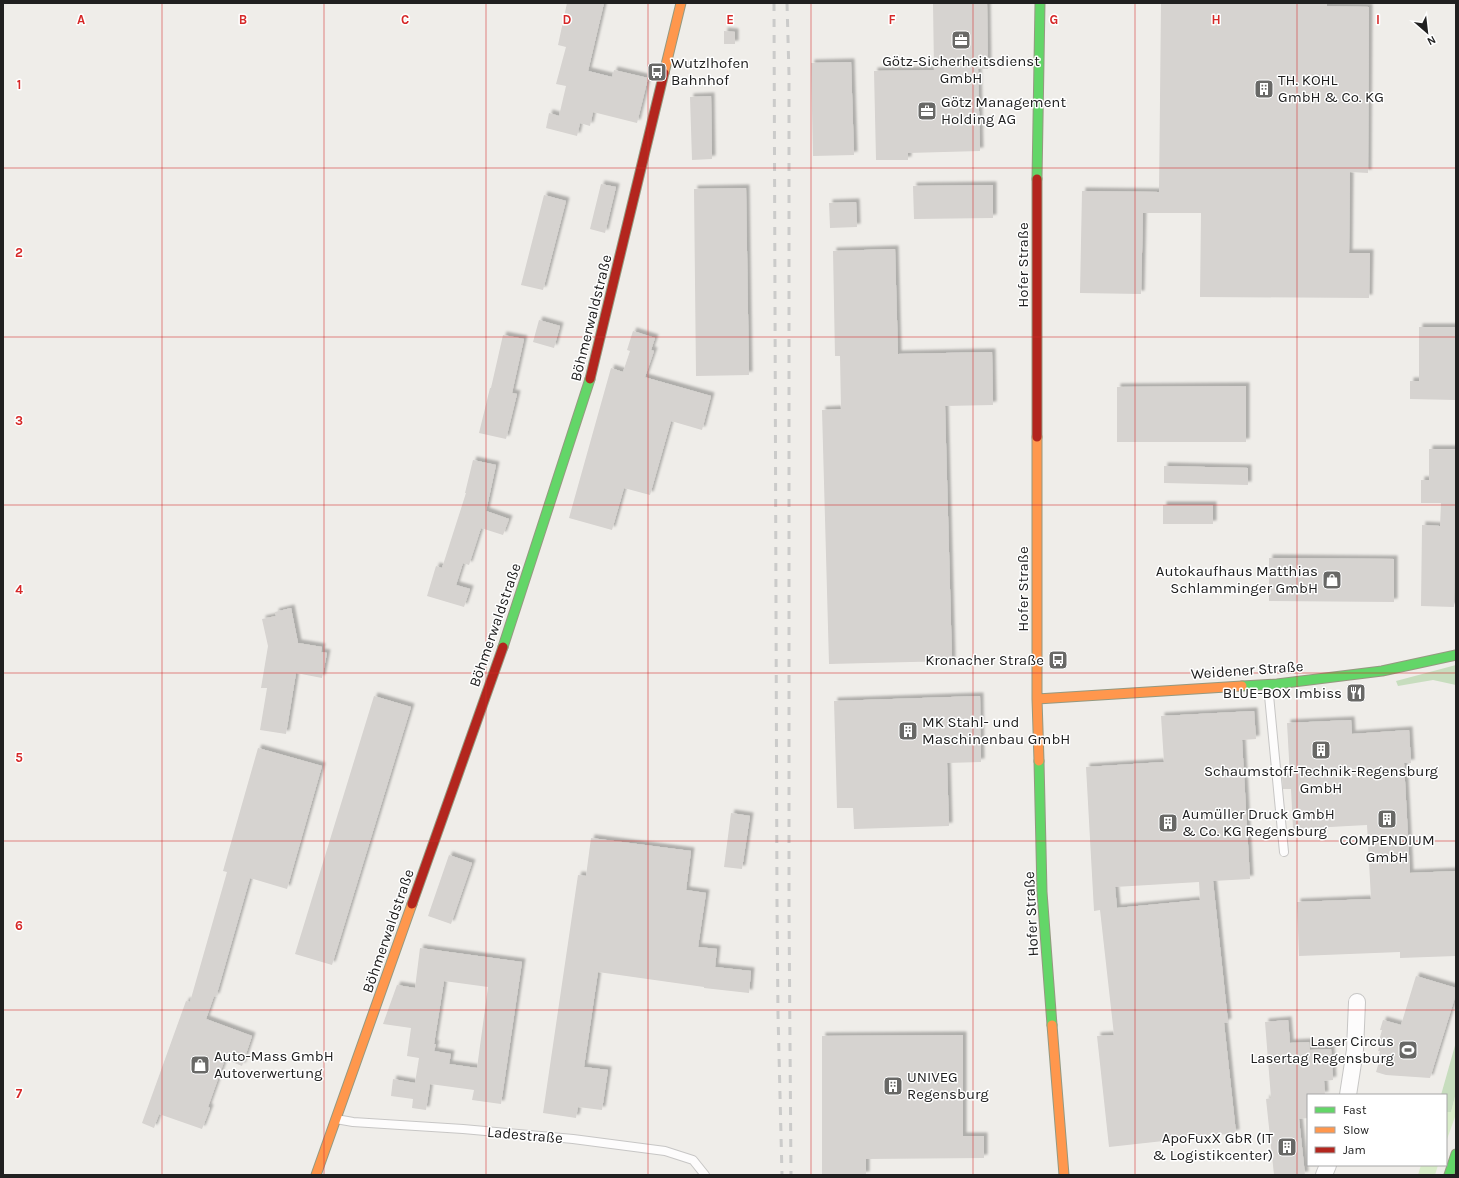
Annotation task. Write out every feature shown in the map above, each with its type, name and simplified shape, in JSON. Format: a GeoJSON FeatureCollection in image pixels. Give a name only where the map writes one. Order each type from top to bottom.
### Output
{"type":"FeatureCollection","features":[{"type":"Feature","properties":{"kind":"main road","name":"Böhmerwaldstraße"},"geometry":{"type":"LineString","coordinates":[[316,1175],[507,636],[588,389],[681,3]]}},
{"type":"Feature","properties":{"kind":"main road","name":"Hofer Straße"},"geometry":{"type":"LineString","coordinates":[[1040,3],[1037,162],[1037,699],[1042,892],[1064,1175]]}},
{"type":"Feature","properties":{"kind":"main road","name":"Weidener Straße"},"geometry":{"type":"LineString","coordinates":[[1037,699],[1268,684],[1382,671],[1456,655]]}},
{"type":"Feature","properties":{"kind":"main road"},"geometry":{"type":"LineString","coordinates":[[1449,1175],[1456,1154]]}},
{"type":"Feature","properties":{"kind":"street"},"geometry":{"type":"LineString","coordinates":[[1348,1094],[1355,1050],[1357,1002]]}},
{"type":"Feature","properties":{"kind":"lane"},"geometry":{"type":"LineString","coordinates":[[1268,684],[1284,852]]}},
{"type":"Feature","properties":{"kind":"lane","name":"Ladestraße"},"geometry":{"type":"LineString","coordinates":[[336,1119],[353,1122],[463,1129],[566,1138],[665,1151],[693,1160],[705,1175]]}},
{"type":"Feature","properties":{"kind":"green space"},"geometry":{"type":"Polygon","coordinates":[[[1456,665],[1456,685],[1433,680],[1398,686],[1396,681],[1456,665]]]}},
{"type":"Feature","properties":{"kind":"green space"},"geometry":{"type":"Polygon","coordinates":[[[1456,1042],[1456,1093],[1451,1112],[1447,1112],[1447,1094],[1441,1094],[1456,1042]]]}},
{"type":"Feature","properties":{"kind":"green space"},"geometry":{"type":"Polygon","coordinates":[[[1456,1093],[1456,1114],[1447,1139],[1447,1112],[1451,1112],[1456,1093]]]}},
{"type":"Feature","properties":{"kind":"green space"},"geometry":{"type":"Polygon","coordinates":[[[1421,1166],[1438,1166],[1435,1175],[1418,1175],[1421,1166]]]}},
{"type":"Feature","properties":{"kind":"building"},"geometry":{"type":"Polygon","coordinates":[[[567,3],[604,3],[588,71],[612,77],[614,70],[648,78],[637,123],[593,112],[590,126],[580,123],[577,136],[546,128],[549,113],[559,116],[566,86],[556,84],[566,47],[558,45],[567,3]]]}},
{"type":"Feature","properties":{"kind":"building","name":"Götz Management Holding AG"},"geometry":{"type":"Polygon","coordinates":[[[933,3],[987,3],[988,69],[978,69],[980,151],[908,153],[908,160],[876,160],[874,71],[934,70],[933,3]]]}},
{"type":"Feature","properties":{"kind":"building","name":"TH. KOHL GmbH & Co. KG"},"geometry":{"type":"Polygon","coordinates":[[[1161,3],[1327,3],[1327,6],[1369,7],[1368,173],[1350,172],[1349,253],[1370,253],[1369,298],[1200,297],[1201,213],[1143,213],[1141,294],[1080,293],[1082,191],[1159,192],[1161,3]]]}},
{"type":"Feature","properties":{"kind":"building"},"geometry":{"type":"Polygon","coordinates":[[[724,31],[735,32],[735,44],[724,44],[724,31]]]}},
{"type":"Feature","properties":{"kind":"building"},"geometry":{"type":"Polygon","coordinates":[[[851,62],[854,155],[813,156],[811,63],[851,62]]]}},
{"type":"Feature","properties":{"kind":"building"},"geometry":{"type":"Polygon","coordinates":[[[711,96],[712,159],[692,160],[690,97],[711,96]]]}},
{"type":"Feature","properties":{"kind":"building"},"geometry":{"type":"Polygon","coordinates":[[[601,184],[616,187],[605,233],[590,229],[601,184]]]}},
{"type":"Feature","properties":{"kind":"building"},"geometry":{"type":"Polygon","coordinates":[[[993,185],[993,218],[914,219],[913,186],[993,185]]]}},
{"type":"Feature","properties":{"kind":"building"},"geometry":{"type":"Polygon","coordinates":[[[746,188],[749,375],[696,376],[694,189],[746,188]]]}},
{"type":"Feature","properties":{"kind":"building"},"geometry":{"type":"Polygon","coordinates":[[[544,195],[566,201],[543,290],[521,285],[544,195]]]}},
{"type":"Feature","properties":{"kind":"building"},"geometry":{"type":"Polygon","coordinates":[[[856,202],[857,227],[830,228],[829,203],[856,202]]]}},
{"type":"Feature","properties":{"kind":"building"},"geometry":{"type":"Polygon","coordinates":[[[895,249],[898,354],[992,352],[993,405],[945,406],[952,661],[829,664],[822,410],[841,409],[840,356],[835,356],[833,251],[895,249]]]}},
{"type":"Feature","properties":{"kind":"building"},"geometry":{"type":"Polygon","coordinates":[[[539,320],[560,326],[554,348],[533,342],[539,320]]]}},
{"type":"Feature","properties":{"kind":"building"},"geometry":{"type":"Polygon","coordinates":[[[1419,327],[1456,327],[1456,400],[1410,399],[1410,381],[1419,381],[1419,327]]]}},
{"type":"Feature","properties":{"kind":"building"},"geometry":{"type":"Polygon","coordinates":[[[633,331],[655,338],[651,350],[654,351],[644,377],[711,396],[702,430],[671,421],[650,495],[624,488],[612,530],[569,518],[611,368],[623,372],[630,351],[627,350],[633,331]]]}},
{"type":"Feature","properties":{"kind":"building"},"geometry":{"type":"Polygon","coordinates":[[[503,335],[524,339],[512,393],[517,394],[506,439],[479,433],[503,335]]]}},
{"type":"Feature","properties":{"kind":"building"},"geometry":{"type":"Polygon","coordinates":[[[1246,386],[1246,442],[1117,442],[1117,387],[1246,386]]]}},
{"type":"Feature","properties":{"kind":"building"},"geometry":{"type":"Polygon","coordinates":[[[1429,449],[1456,449],[1454,607],[1421,606],[1422,525],[1440,526],[1441,503],[1421,503],[1421,480],[1429,480],[1429,449]]]}},
{"type":"Feature","properties":{"kind":"building"},"geometry":{"type":"Polygon","coordinates":[[[473,460],[496,465],[486,511],[509,519],[503,535],[481,528],[469,565],[463,563],[456,585],[470,589],[464,607],[427,596],[436,566],[442,568],[466,493],[473,460]]]}},
{"type":"Feature","properties":{"kind":"building"},"geometry":{"type":"Polygon","coordinates":[[[1164,466],[1248,468],[1248,485],[1164,483],[1164,466]]]}},
{"type":"Feature","properties":{"kind":"building"},"geometry":{"type":"Polygon","coordinates":[[[1163,505],[1213,505],[1213,524],[1163,524],[1163,505]]]}},
{"type":"Feature","properties":{"kind":"building","name":"Autokaufhaus Matthias Schlamminger GmbH"},"geometry":{"type":"Polygon","coordinates":[[[1269,558],[1394,559],[1394,602],[1269,601],[1269,558]]]}},
{"type":"Feature","properties":{"kind":"building"},"geometry":{"type":"Polygon","coordinates":[[[291,608],[298,643],[322,647],[321,652],[327,653],[322,678],[296,673],[286,734],[260,730],[267,688],[261,688],[268,646],[262,619],[276,616],[275,612],[291,608]]]}},
{"type":"Feature","properties":{"kind":"building"},"geometry":{"type":"Polygon","coordinates":[[[374,696],[411,707],[332,965],[295,954],[374,696]]]}},
{"type":"Feature","properties":{"kind":"building","name":"MK Stahl- und Maschinenbau GmbH"},"geometry":{"type":"Polygon","coordinates":[[[980,696],[981,762],[947,763],[949,826],[854,829],[853,808],[837,808],[834,701],[980,696]]]}},
{"type":"Feature","properties":{"kind":"building","name":"Aumüller Druck GmbH & Co. KG Regensburg"},"geometry":{"type":"Polygon","coordinates":[[[1254,711],[1256,739],[1242,740],[1250,879],[1213,881],[1228,1022],[1224,1023],[1236,1133],[1109,1147],[1097,1036],[1114,1035],[1100,910],[1094,911],[1086,767],[1164,762],[1161,716],[1254,711]],[[1199,882],[1115,887],[1117,908],[1200,900],[1199,882]]]}},
{"type":"Feature","properties":{"kind":"building"},"geometry":{"type":"Polygon","coordinates":[[[1351,720],[1352,734],[1409,730],[1411,763],[1404,763],[1410,873],[1456,871],[1456,956],[1400,958],[1400,952],[1299,956],[1297,902],[1371,899],[1367,825],[1293,829],[1291,789],[1283,789],[1282,777],[1290,777],[1287,723],[1351,720]]]}},
{"type":"Feature","properties":{"kind":"building"},"geometry":{"type":"Polygon","coordinates":[[[258,748],[322,766],[287,889],[250,878],[216,997],[214,996],[206,1019],[252,1036],[242,1066],[225,1059],[202,1129],[159,1114],[154,1128],[142,1123],[186,1001],[190,1002],[227,872],[223,871],[258,748]]]}},
{"type":"Feature","properties":{"kind":"building"},"geometry":{"type":"Polygon","coordinates":[[[731,813],[750,816],[742,869],[724,867],[731,813]]]}},
{"type":"Feature","properties":{"kind":"building"},"geometry":{"type":"Polygon","coordinates":[[[591,838],[691,851],[686,890],[706,893],[698,947],[717,949],[715,967],[751,971],[749,993],[704,988],[598,972],[584,1067],[608,1070],[602,1110],[578,1107],[576,1118],[543,1113],[578,875],[586,876],[591,838]]]}},
{"type":"Feature","properties":{"kind":"building"},"geometry":{"type":"Polygon","coordinates":[[[449,855],[472,863],[451,924],[428,916],[449,855]]]}},
{"type":"Feature","properties":{"kind":"building"},"geometry":{"type":"Polygon","coordinates":[[[420,948],[522,962],[501,1104],[472,1100],[474,1090],[430,1084],[426,1110],[412,1108],[413,1099],[391,1096],[393,1079],[415,1083],[419,1058],[407,1056],[411,1028],[383,1024],[397,985],[415,988],[420,948]],[[444,981],[434,1051],[451,1054],[449,1064],[477,1068],[488,987],[444,981]]]}},
{"type":"Feature","properties":{"kind":"building"},"geometry":{"type":"Polygon","coordinates":[[[1416,976],[1456,988],[1456,994],[1430,1078],[1386,1075],[1376,1072],[1379,1062],[1377,1062],[1380,1051],[1378,1051],[1381,1041],[1379,1041],[1382,1030],[1380,1030],[1383,1020],[1401,1025],[1416,976]]]}},
{"type":"Feature","properties":{"kind":"building"},"geometry":{"type":"Polygon","coordinates":[[[1288,1020],[1290,1043],[1309,1042],[1310,1050],[1331,1049],[1333,1080],[1324,1081],[1325,1094],[1307,1094],[1307,1118],[1299,1119],[1305,1175],[1274,1175],[1266,1099],[1271,1098],[1265,1022],[1288,1020]]]}},
{"type":"Feature","properties":{"kind":"building","name":"UNIVEG Regensburg"},"geometry":{"type":"Polygon","coordinates":[[[963,1035],[963,1136],[984,1136],[984,1158],[866,1159],[866,1175],[822,1175],[822,1036],[963,1035]]]}},
{"type":"Feature","properties":{"kind":"railway"},"geometry":{"type":"LineString","coordinates":[[774,3],[777,903],[782,1175]]}},
{"type":"Feature","properties":{"kind":"railway"},"geometry":{"type":"LineString","coordinates":[[787,3],[789,74],[789,910],[791,1175]]}},
{"type":"Feature","properties":{"kind":"traffic: fast"},"geometry":{"type":"LineString","coordinates":[[1037,179],[1040,3]]}},
{"type":"Feature","properties":{"kind":"traffic: fast"},"geometry":{"type":"LineString","coordinates":[[503,647],[590,379]]}},
{"type":"Feature","properties":{"kind":"traffic: fast"},"geometry":{"type":"LineString","coordinates":[[1242,686],[1277,684],[1382,671],[1456,655]]}},
{"type":"Feature","properties":{"kind":"traffic: fast"},"geometry":{"type":"LineString","coordinates":[[1039,761],[1042,892],[1052,1025]]}},
{"type":"Feature","properties":{"kind":"traffic: fast"},"geometry":{"type":"LineString","coordinates":[[1449,1175],[1456,1154]]}},
{"type":"Feature","properties":{"kind":"traffic: slow"},"geometry":{"type":"LineString","coordinates":[[664,73],[681,3]]}},
{"type":"Feature","properties":{"kind":"traffic: slow"},"geometry":{"type":"LineString","coordinates":[[1037,437],[1037,699],[1039,761]]}},
{"type":"Feature","properties":{"kind":"traffic: slow"},"geometry":{"type":"LineString","coordinates":[[1037,699],[1242,686]]}},
{"type":"Feature","properties":{"kind":"traffic: slow"},"geometry":{"type":"LineString","coordinates":[[316,1175],[412,904]]}},
{"type":"Feature","properties":{"kind":"traffic: slow"},"geometry":{"type":"LineString","coordinates":[[1052,1025],[1064,1175]]}},
{"type":"Feature","properties":{"kind":"traffic: jam"},"geometry":{"type":"LineString","coordinates":[[590,379],[664,73]]}},
{"type":"Feature","properties":{"kind":"traffic: jam"},"geometry":{"type":"LineString","coordinates":[[1037,179],[1037,437]]}},
{"type":"Feature","properties":{"kind":"traffic: jam"},"geometry":{"type":"LineString","coordinates":[[412,904],[503,647]]}},
{"type":"Feature","properties":{"kind":"place","name":"Götz-Sicherheitsdienst GmbH"},"geometry":{"type":"Point","coordinates":[961,40]}},
{"type":"Feature","properties":{"kind":"place","name":"Wutzlhofen Bahnhof"},"geometry":{"type":"Point","coordinates":[657,72]}},
{"type":"Feature","properties":{"kind":"place","name":"TH. KOHL GmbH & Co. KG"},"geometry":{"type":"Point","coordinates":[1264,89]}},
{"type":"Feature","properties":{"kind":"place","name":"Götz Management Holding AG"},"geometry":{"type":"Point","coordinates":[927,111]}},
{"type":"Feature","properties":{"kind":"place","name":"Autokaufhaus Matthias Schlamminger GmbH"},"geometry":{"type":"Point","coordinates":[1332,580]}},
{"type":"Feature","properties":{"kind":"place","name":"Kronacher Straße"},"geometry":{"type":"Point","coordinates":[1058,660]}},
{"type":"Feature","properties":{"kind":"place","name":"BLUE-BOX Imbiss"},"geometry":{"type":"Point","coordinates":[1356,693]}},
{"type":"Feature","properties":{"kind":"place","name":"MK Stahl- und Maschinenbau GmbH"},"geometry":{"type":"Point","coordinates":[908,731]}},
{"type":"Feature","properties":{"kind":"place","name":"Schaumstoff-Technik-Regensburg GmbH"},"geometry":{"type":"Point","coordinates":[1321,750]}},
{"type":"Feature","properties":{"kind":"place","name":"COMPENDIUM GmbH"},"geometry":{"type":"Point","coordinates":[1387,819]}},
{"type":"Feature","properties":{"kind":"place","name":"Aumüller Druck GmbH & Co. KG Regensburg"},"geometry":{"type":"Point","coordinates":[1168,823]}},
{"type":"Feature","properties":{"kind":"place","name":"Laser Circus Lasertag Regensburg"},"geometry":{"type":"Point","coordinates":[1408,1050]}},
{"type":"Feature","properties":{"kind":"place","name":"Auto-Mass GmbH Autoverwertung"},"geometry":{"type":"Point","coordinates":[200,1065]}},
{"type":"Feature","properties":{"kind":"place","name":"UNIVEG Regensburg"},"geometry":{"type":"Point","coordinates":[893,1086]}},
{"type":"Feature","properties":{"kind":"place","name":"ApoFuxX GbR (IT & Logistikcenter)"},"geometry":{"type":"Point","coordinates":[1287,1147]}}]}
